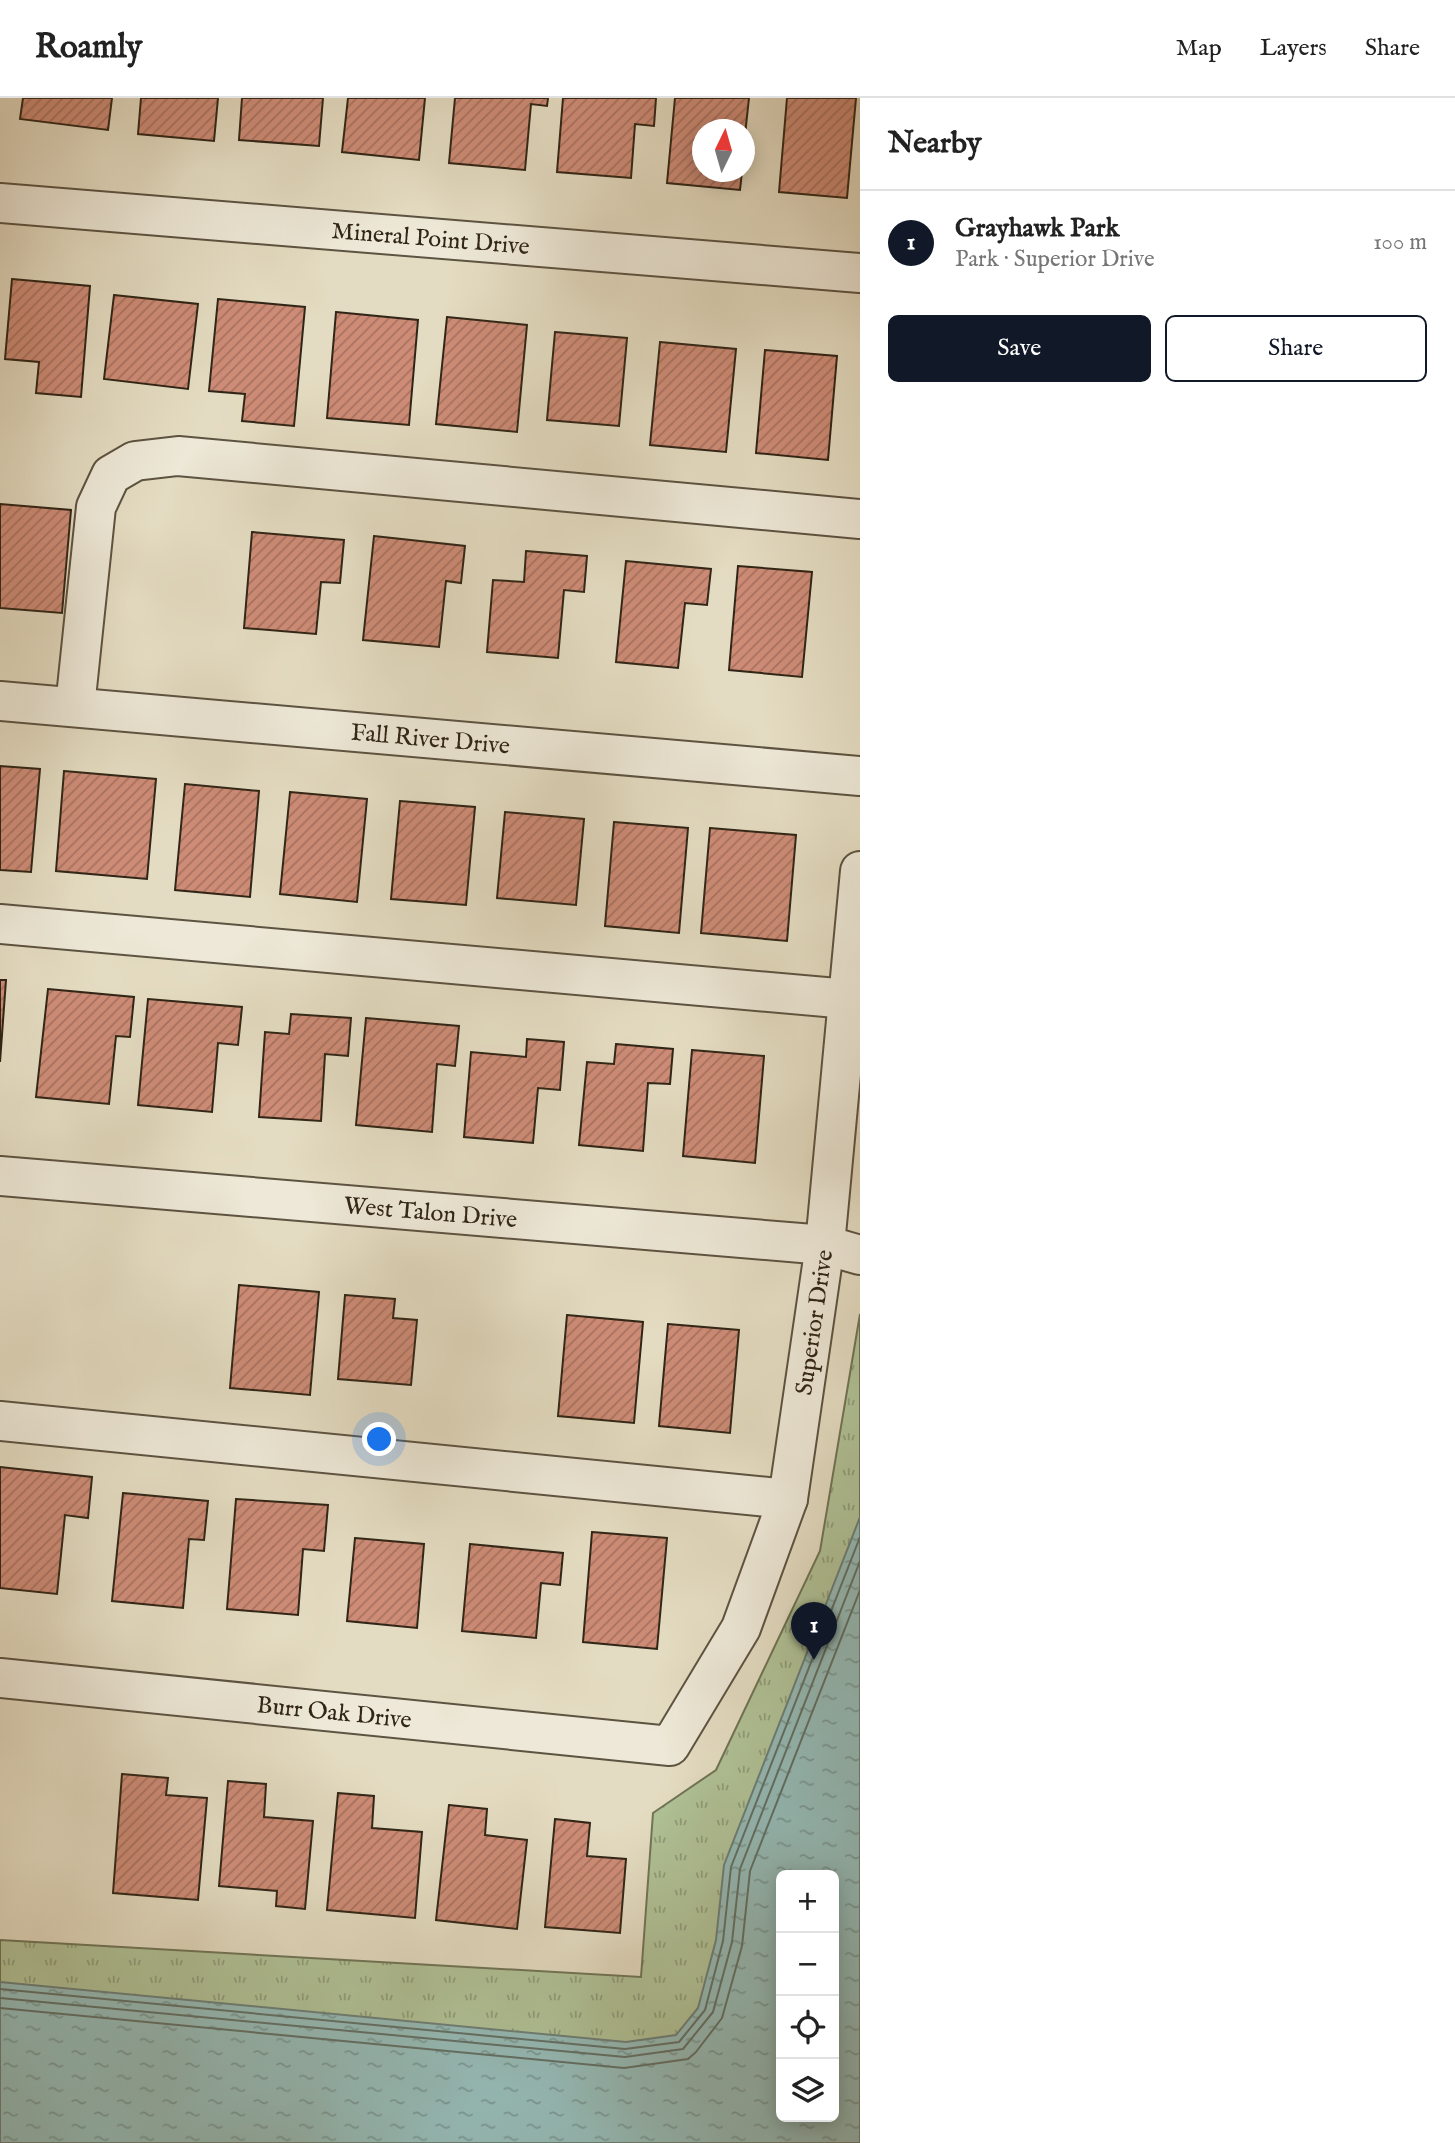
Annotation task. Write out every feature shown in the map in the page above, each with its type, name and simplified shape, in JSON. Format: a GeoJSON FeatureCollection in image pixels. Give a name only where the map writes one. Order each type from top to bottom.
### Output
{"type":"FeatureCollection","features":[{"type":"Feature","properties":{"kind":"street","name":"Mineral Point Drive"},"geometry":{"type":"LineString","coordinates":[[0,202],[860,273]]}},
{"type":"Feature","properties":{"kind":"street"},"geometry":{"type":"LineString","coordinates":[[75,707],[96,507],[111,475],[135,461],[178,456],[860,519]]}},
{"type":"Feature","properties":{"kind":"street","name":"Fall River Drive"},"geometry":{"type":"LineString","coordinates":[[0,701],[860,776]]}},
{"type":"Feature","properties":{"kind":"street","name":"Superior Drive"},"geometry":{"type":"LineString","coordinates":[[670,1746],[741,1628],[788,1499],[842,1250],[851,1073],[848,999],[860,871]]}},
{"type":"Feature","properties":{"kind":"street"},"geometry":{"type":"LineString","coordinates":[[0,924],[848,999]]}},
{"type":"Feature","properties":{"kind":"street","name":"West Talon Drive"},"geometry":{"type":"LineString","coordinates":[[0,1176],[842,1250]]}},
{"type":"Feature","properties":{"kind":"street"},"geometry":{"type":"LineString","coordinates":[[0,1421],[788,1499]]}},
{"type":"Feature","properties":{"kind":"street","name":"Burr Oak Drive"},"geometry":{"type":"LineString","coordinates":[[0,1678],[670,1746]]}},
{"type":"Feature","properties":{"kind":"green space"},"geometry":{"type":"Polygon","coordinates":[[[860,1314],[860,2143],[0,2143],[0,1940],[641,1977],[653,1813],[716,1770],[820,1551],[860,1314]]]}},
{"type":"Feature","properties":{"kind":"water"},"geometry":{"type":"Polygon","coordinates":[[[860,1517],[860,2143],[0,2143],[0,1982],[626,2042],[676,2035],[698,2008],[716,1940],[724,1865],[860,1517]]]}},
{"type":"Feature","properties":{"kind":"building"},"geometry":{"type":"Polygon","coordinates":[[[23,98],[112,98],[108,130],[20,119],[23,98]]]}},
{"type":"Feature","properties":{"kind":"building"},"geometry":{"type":"Polygon","coordinates":[[[141,98],[218,98],[214,141],[138,134],[141,98]]]}},
{"type":"Feature","properties":{"kind":"building"},"geometry":{"type":"Polygon","coordinates":[[[242,98],[323,98],[319,146],[239,140],[242,98]]]}},
{"type":"Feature","properties":{"kind":"building"},"geometry":{"type":"Polygon","coordinates":[[[348,98],[425,98],[419,160],[342,152],[348,98]]]}},
{"type":"Feature","properties":{"kind":"building"},"geometry":{"type":"Polygon","coordinates":[[[455,98],[548,98],[547,106],[531,104],[525,170],[449,163],[455,98]]]}},
{"type":"Feature","properties":{"kind":"building"},"geometry":{"type":"Polygon","coordinates":[[[563,98],[656,98],[654,126],[635,124],[631,178],[557,172],[563,98]]]}},
{"type":"Feature","properties":{"kind":"building"},"geometry":{"type":"Polygon","coordinates":[[[675,98],[749,98],[747,119],[692,119],[692,182],[741,182],[740,190],[667,183],[675,98]]]}},
{"type":"Feature","properties":{"kind":"building"},"geometry":{"type":"Polygon","coordinates":[[[787,98],[856,98],[847,198],[779,192],[787,98]]]}},
{"type":"Feature","properties":{"kind":"building"},"geometry":{"type":"Polygon","coordinates":[[[12,279],[90,286],[81,397],[36,393],[39,362],[5,359],[12,279]]]}},
{"type":"Feature","properties":{"kind":"building"},"geometry":{"type":"Polygon","coordinates":[[[114,295],[198,304],[188,389],[104,379],[114,295]]]}},
{"type":"Feature","properties":{"kind":"building"},"geometry":{"type":"Polygon","coordinates":[[[218,299],[305,307],[294,426],[242,421],[245,394],[209,391],[218,299]]]}},
{"type":"Feature","properties":{"kind":"building"},"geometry":{"type":"Polygon","coordinates":[[[336,312],[418,320],[409,425],[327,418],[336,312]]]}},
{"type":"Feature","properties":{"kind":"building"},"geometry":{"type":"Polygon","coordinates":[[[447,317],[527,325],[517,432],[436,424],[447,317]]]}},
{"type":"Feature","properties":{"kind":"building"},"geometry":{"type":"Polygon","coordinates":[[[555,332],[627,338],[619,426],[547,420],[555,332]]]}},
{"type":"Feature","properties":{"kind":"building"},"geometry":{"type":"Polygon","coordinates":[[[660,342],[736,349],[726,452],[650,445],[660,342]]]}},
{"type":"Feature","properties":{"kind":"building"},"geometry":{"type":"Polygon","coordinates":[[[765,350],[837,356],[828,460],[756,453],[765,350]]]}},
{"type":"Feature","properties":{"kind":"building"},"geometry":{"type":"Polygon","coordinates":[[[0,504],[71,510],[62,613],[0,608],[0,504]]]}},
{"type":"Feature","properties":{"kind":"building"},"geometry":{"type":"Polygon","coordinates":[[[252,532],[344,540],[340,583],[321,582],[316,634],[244,628],[252,532]]]}},
{"type":"Feature","properties":{"kind":"building"},"geometry":{"type":"Polygon","coordinates":[[[374,536],[465,546],[461,583],[446,581],[439,647],[363,640],[374,536]]]}},
{"type":"Feature","properties":{"kind":"building"},"geometry":{"type":"Polygon","coordinates":[[[526,551],[587,556],[584,592],[564,590],[558,658],[487,652],[493,580],[524,582],[526,551]]]}},
{"type":"Feature","properties":{"kind":"building"},"geometry":{"type":"Polygon","coordinates":[[[626,561],[711,569],[707,605],[685,603],[678,668],[616,662],[626,561]]]}},
{"type":"Feature","properties":{"kind":"building"},"geometry":{"type":"Polygon","coordinates":[[[738,566],[812,572],[802,677],[729,670],[738,566]]]}},
{"type":"Feature","properties":{"kind":"building"},"geometry":{"type":"Polygon","coordinates":[[[0,766],[40,769],[31,872],[0,870],[0,766]]]}},
{"type":"Feature","properties":{"kind":"building"},"geometry":{"type":"Polygon","coordinates":[[[64,771],[156,779],[147,879],[56,871],[64,771]]]}},
{"type":"Feature","properties":{"kind":"building"},"geometry":{"type":"Polygon","coordinates":[[[185,784],[259,791],[250,897],[175,890],[185,784]]]}},
{"type":"Feature","properties":{"kind":"building"},"geometry":{"type":"Polygon","coordinates":[[[290,792],[367,799],[357,902],[280,894],[290,792]]]}},
{"type":"Feature","properties":{"kind":"building"},"geometry":{"type":"Polygon","coordinates":[[[400,801],[475,807],[466,905],[391,899],[400,801]]]}},
{"type":"Feature","properties":{"kind":"building"},"geometry":{"type":"Polygon","coordinates":[[[505,812],[584,819],[576,905],[497,898],[505,812]]]}},
{"type":"Feature","properties":{"kind":"building"},"geometry":{"type":"Polygon","coordinates":[[[614,822],[688,828],[679,933],[605,926],[614,822]]]}},
{"type":"Feature","properties":{"kind":"building"},"geometry":{"type":"Polygon","coordinates":[[[710,828],[796,835],[787,941],[701,933],[710,828]]]}},
{"type":"Feature","properties":{"kind":"building"},"geometry":{"type":"Polygon","coordinates":[[[0,980],[6,980],[0,1062],[0,980]]]}},
{"type":"Feature","properties":{"kind":"building"},"geometry":{"type":"Polygon","coordinates":[[[48,989],[134,997],[130,1037],[116,1036],[109,1104],[36,1097],[48,989]]]}},
{"type":"Feature","properties":{"kind":"building"},"geometry":{"type":"Polygon","coordinates":[[[148,999],[242,1007],[238,1045],[218,1043],[212,1112],[138,1105],[148,999]]]}},
{"type":"Feature","properties":{"kind":"building"},"geometry":{"type":"Polygon","coordinates":[[[291,1014],[351,1018],[348,1056],[325,1054],[321,1121],[259,1117],[265,1032],[289,1034],[291,1014]]]}},
{"type":"Feature","properties":{"kind":"building"},"geometry":{"type":"Polygon","coordinates":[[[366,1018],[459,1026],[455,1066],[437,1064],[432,1132],[356,1125],[366,1018]]]}},
{"type":"Feature","properties":{"kind":"building"},"geometry":{"type":"Polygon","coordinates":[[[527,1039],[564,1042],[560,1090],[538,1088],[533,1143],[464,1137],[471,1052],[526,1057],[527,1039]]]}},
{"type":"Feature","properties":{"kind":"building"},"geometry":{"type":"Polygon","coordinates":[[[616,1044],[673,1049],[670,1084],[648,1083],[643,1151],[579,1145],[587,1062],[614,1064],[616,1044]]]}},
{"type":"Feature","properties":{"kind":"building"},"geometry":{"type":"Polygon","coordinates":[[[692,1050],[764,1056],[755,1163],[683,1156],[692,1050]]]}},
{"type":"Feature","properties":{"kind":"building"},"geometry":{"type":"Polygon","coordinates":[[[239,1285],[319,1292],[310,1395],[230,1388],[239,1285]]]}},
{"type":"Feature","properties":{"kind":"building"},"geometry":{"type":"Polygon","coordinates":[[[345,1295],[395,1299],[393,1318],[417,1320],[411,1385],[338,1379],[345,1295]]]}},
{"type":"Feature","properties":{"kind":"building"},"geometry":{"type":"Polygon","coordinates":[[[567,1315],[643,1322],[634,1423],[558,1416],[567,1315]]]}},
{"type":"Feature","properties":{"kind":"building"},"geometry":{"type":"Polygon","coordinates":[[[668,1324],[739,1330],[730,1433],[659,1426],[668,1324]]]}},
{"type":"Feature","properties":{"kind":"building"},"geometry":{"type":"Polygon","coordinates":[[[0,1467],[92,1477],[88,1518],[65,1515],[57,1594],[0,1588],[0,1467]]]}},
{"type":"Feature","properties":{"kind":"building"},"geometry":{"type":"Polygon","coordinates":[[[123,1493],[208,1501],[204,1540],[189,1539],[183,1608],[112,1601],[123,1493]]]}},
{"type":"Feature","properties":{"kind":"building"},"geometry":{"type":"Polygon","coordinates":[[[236,1499],[328,1505],[324,1551],[303,1549],[298,1615],[227,1609],[236,1499]]]}},
{"type":"Feature","properties":{"kind":"building"},"geometry":{"type":"Polygon","coordinates":[[[592,1532],[667,1538],[657,1649],[583,1642],[592,1532]]]}},
{"type":"Feature","properties":{"kind":"building"},"geometry":{"type":"Polygon","coordinates":[[[355,1538],[424,1544],[417,1628],[347,1621],[355,1538]]]}},
{"type":"Feature","properties":{"kind":"building"},"geometry":{"type":"Polygon","coordinates":[[[470,1544],[563,1553],[560,1585],[541,1583],[536,1638],[462,1631],[470,1544]]]}},
{"type":"Feature","properties":{"kind":"building"},"geometry":{"type":"Polygon","coordinates":[[[122,1774],[168,1778],[166,1795],[207,1798],[198,1900],[113,1893],[122,1774]]]}},
{"type":"Feature","properties":{"kind":"building"},"geometry":{"type":"Polygon","coordinates":[[[228,1781],[266,1784],[264,1817],[313,1821],[305,1909],[276,1906],[277,1891],[219,1886],[228,1781]]]}},
{"type":"Feature","properties":{"kind":"building"},"geometry":{"type":"Polygon","coordinates":[[[338,1793],[374,1796],[372,1828],[422,1832],[415,1918],[327,1910],[338,1793]]]}},
{"type":"Feature","properties":{"kind":"building"},"geometry":{"type":"Polygon","coordinates":[[[449,1805],[487,1809],[485,1835],[527,1840],[517,1929],[436,1920],[449,1805]]]}},
{"type":"Feature","properties":{"kind":"building"},"geometry":{"type":"Polygon","coordinates":[[[555,1819],[590,1823],[587,1856],[626,1859],[620,1933],[545,1927],[555,1819]]]}},
{"type":"Feature","properties":{"kind":"place","name":"Grayhawk Park"},"geometry":{"type":"Point","coordinates":[814,1660]}}]}
